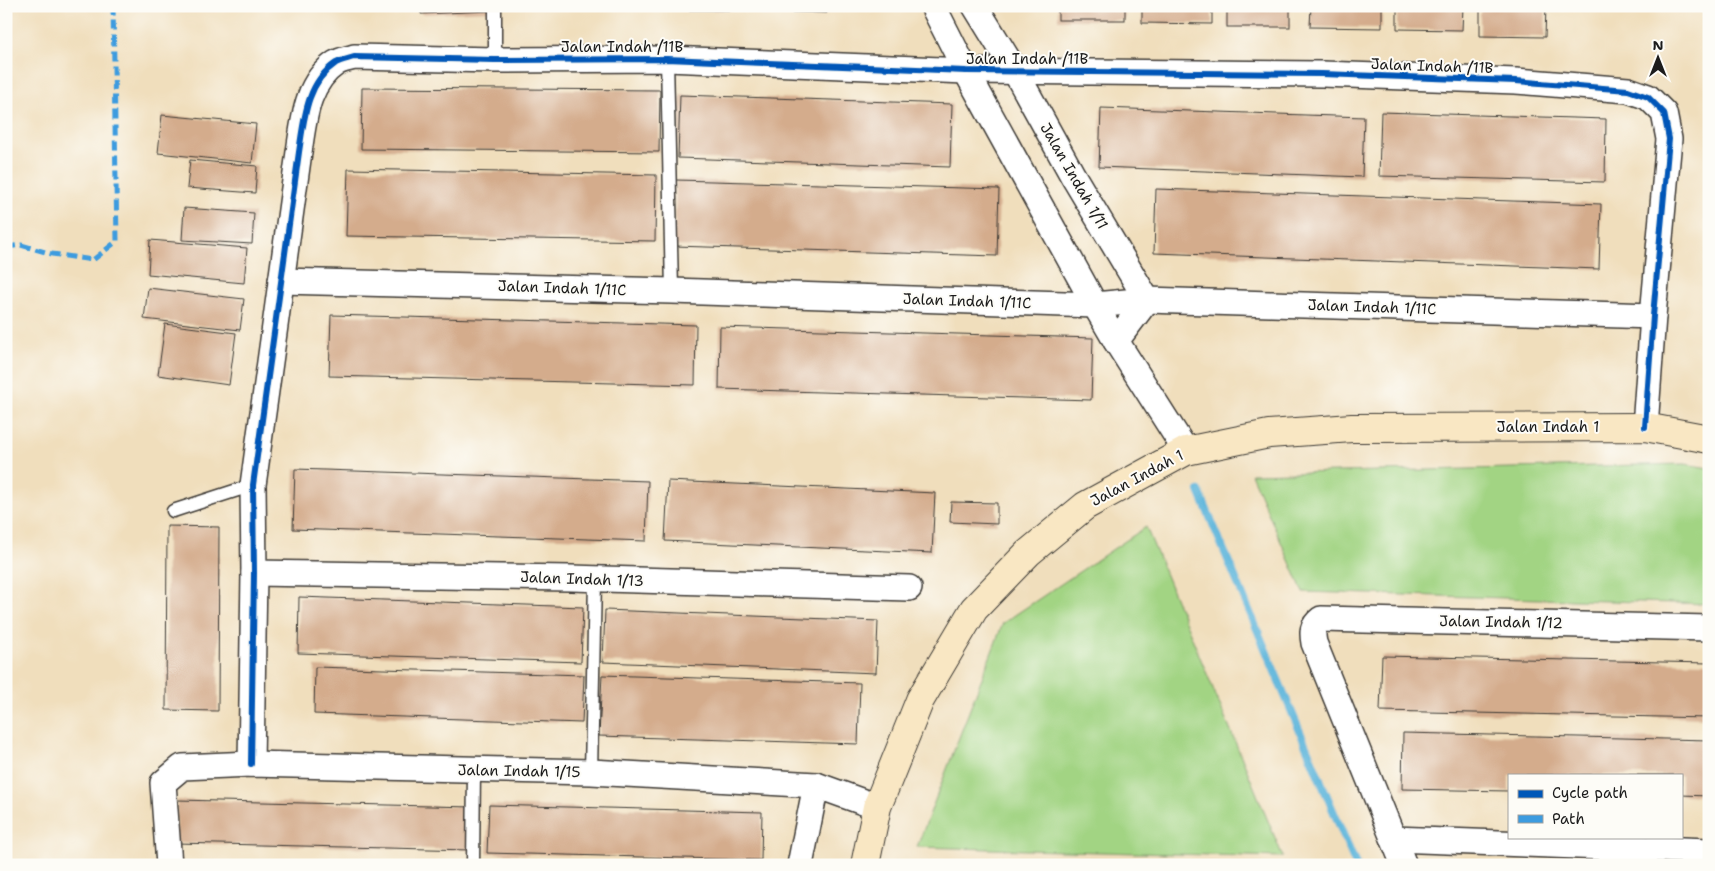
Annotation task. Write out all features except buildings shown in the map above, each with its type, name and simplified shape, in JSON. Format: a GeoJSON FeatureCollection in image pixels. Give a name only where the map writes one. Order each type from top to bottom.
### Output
{"type":"FeatureCollection","features":[{"type":"Feature","properties":{"kind":"street"},"geometry":{"type":"LineString","coordinates":[[932,6],[1095,305],[1186,451]]}},
{"type":"Feature","properties":{"kind":"street","name":"Jalan Indah 1/11"},"geometry":{"type":"LineString","coordinates":[[975,6],[1015,71],[1073,176],[1147,300]]}},
{"type":"Feature","properties":{"kind":"street","name":"Jalan Indah /11B"},"geometry":{"type":"LineString","coordinates":[[281,281],[306,107],[314,88],[324,73],[337,62],[354,57],[495,60],[667,59],[966,71],[1322,74],[1516,81],[1628,90],[1648,98],[1664,113],[1669,139],[1645,427]]}},
{"type":"Feature","properties":{"kind":"street"},"geometry":{"type":"LineString","coordinates":[[251,764],[254,573],[253,484],[281,281]]}},
{"type":"Feature","properties":{"kind":"street","name":"Jalan Indah 1/11C"},"geometry":{"type":"LineString","coordinates":[[281,281],[672,291],[1095,305],[1147,300],[1653,316]]}},
{"type":"Feature","properties":{"kind":"street"},"geometry":{"type":"LineString","coordinates":[[1116,341],[1147,300]]}},
{"type":"Feature","properties":{"kind":"street","name":"Jalan Indah 1"},"geometry":{"type":"LineString","coordinates":[[865,865],[877,807],[920,700],[974,609],[1028,553],[1085,506],[1186,451],[1269,434],[1352,428],[1645,427],[1709,439]]}},
{"type":"Feature","properties":{"kind":"street","name":"Jalan Indah 1/13"},"geometry":{"type":"LineString","coordinates":[[254,573],[909,588]]}},
{"type":"Feature","properties":{"kind":"street","name":"Jalan Indah 1/12"},"geometry":{"type":"LineString","coordinates":[[1394,839],[1314,644],[1312,632],[1314,624],[1321,619],[1709,628]]}},
{"type":"Feature","properties":{"kind":"street","name":"Jalan Indah 1/15"},"geometry":{"type":"LineString","coordinates":[[169,865],[164,783],[182,767],[251,764],[591,772],[816,785],[877,807]]}},
{"type":"Feature","properties":{"kind":"street"},"geometry":{"type":"LineString","coordinates":[[800,865],[816,785]]}},
{"type":"Feature","properties":{"kind":"street"},"geometry":{"type":"LineString","coordinates":[[1404,865],[1394,839],[1709,851]]}},
{"type":"Feature","properties":{"kind":"lane"},"geometry":{"type":"LineString","coordinates":[[495,6],[495,60]]}},
{"type":"Feature","properties":{"kind":"lane"},"geometry":{"type":"LineString","coordinates":[[667,59],[672,291]]}},
{"type":"Feature","properties":{"kind":"lane"},"geometry":{"type":"LineString","coordinates":[[173,511],[253,484]]}},
{"type":"Feature","properties":{"kind":"lane"},"geometry":{"type":"LineString","coordinates":[[591,772],[595,580]]}},
{"type":"Feature","properties":{"kind":"lane"},"geometry":{"type":"LineString","coordinates":[[473,865],[474,770]]}},
{"type":"Feature","properties":{"kind":"green space"},"geometry":{"type":"Polygon","coordinates":[[[1685,464],[1709,468],[1709,604],[1303,592],[1251,474],[1685,464]]]}},
{"type":"Feature","properties":{"kind":"green space"},"geometry":{"type":"Polygon","coordinates":[[[1146,527],[1283,857],[917,847],[1003,623],[1146,527]]]}},
{"type":"Feature","properties":{"kind":"waterway"},"geometry":{"type":"LineString","coordinates":[[1199,491],[1356,865]]}},
{"type":"Feature","properties":{"kind":"marked path"},"geometry":{"type":"LineString","coordinates":[[6,247],[21,245],[52,254],[93,260],[117,241],[113,6]]}},
{"type":"Feature","properties":{"kind":"cycle path"},"geometry":{"type":"LineString","coordinates":[[251,764],[254,573],[253,485],[299,152],[308,103],[318,81],[336,63],[354,57],[495,60],[667,59],[966,71],[1322,74],[1516,81],[1628,90],[1648,97],[1664,113],[1669,139],[1645,427]]}}]}
